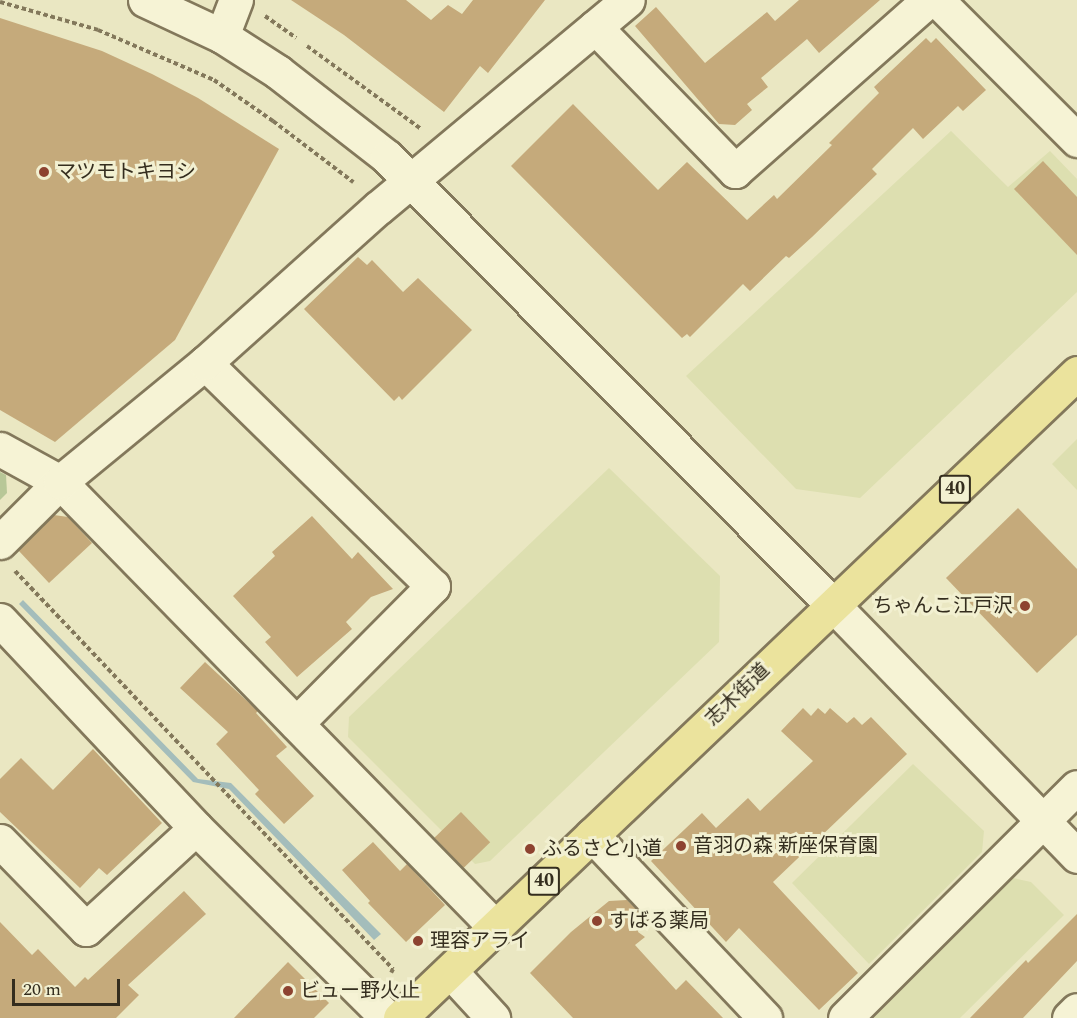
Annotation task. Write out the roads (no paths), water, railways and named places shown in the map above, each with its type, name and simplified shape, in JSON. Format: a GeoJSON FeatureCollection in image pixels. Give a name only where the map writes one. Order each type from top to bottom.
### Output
{"type":"FeatureCollection","features":[{"type":"Feature","properties":{"kind":"main road","name":"志木街道"},"geometry":{"type":"LineString","coordinates":[[400,1014],[496,927],[1077,373]]}},
{"type":"Feature","properties":{"kind":"street"},"geometry":{"type":"LineString","coordinates":[[145,0],[222,36],[278,72],[331,111],[411,181],[833,605],[1077,856]]}},
{"type":"Feature","properties":{"kind":"street"},"geometry":{"type":"LineString","coordinates":[[4,553],[60,482],[205,363],[411,181],[628,0]]}},
{"type":"Feature","properties":{"kind":"street"},"geometry":{"type":"LineString","coordinates":[[595,27],[735,171],[928,0]]}},
{"type":"Feature","properties":{"kind":"street"},"geometry":{"type":"LineString","coordinates":[[937,0],[1077,140]]}},
{"type":"Feature","properties":{"kind":"street"},"geometry":{"type":"LineString","coordinates":[[222,36],[247,5]]}},
{"type":"Feature","properties":{"kind":"street"},"geometry":{"type":"LineString","coordinates":[[205,363],[432,586],[296,724]]}},
{"type":"Feature","properties":{"kind":"street"},"geometry":{"type":"LineString","coordinates":[[0,449],[60,482],[496,927]]}},
{"type":"Feature","properties":{"kind":"street"},"geometry":{"type":"LineString","coordinates":[[0,620],[196,828],[400,1014]]}},
{"type":"Feature","properties":{"kind":"street"},"geometry":{"type":"LineString","coordinates":[[845,1018],[1077,787]]}},
{"type":"Feature","properties":{"kind":"street"},"geometry":{"type":"LineString","coordinates":[[0,841],[86,929],[196,828]]}},
{"type":"Feature","properties":{"kind":"street"},"geometry":{"type":"LineString","coordinates":[[592,835],[765,1018]]}},
{"type":"Feature","properties":{"kind":"street"},"geometry":{"type":"LineString","coordinates":[[450,970],[493,1018]]}},
{"type":"Feature","properties":{"kind":"street"},"geometry":{"type":"LineString","coordinates":[[1069,1018],[1077,1010]]}},
{"type":"Feature","properties":{"kind":"water"},"geometry":{"type":"Polygon","coordinates":[[[23,600],[198,779],[231,783],[381,934],[374,940],[229,789],[193,782],[19,604],[23,600]]]}},
{"type":"Feature","properties":{"kind":"place","name":"マツモトキヨシ"},"geometry":{"type":"Point","coordinates":[44,172]}},
{"type":"Feature","properties":{"kind":"place","name":"ちゃんこ江戸沢"},"geometry":{"type":"Point","coordinates":[1025,606]}},
{"type":"Feature","properties":{"kind":"place","name":"音羽の森 新座保育園"},"geometry":{"type":"Point","coordinates":[681,846]}},
{"type":"Feature","properties":{"kind":"place","name":"ふるさと小道"},"geometry":{"type":"Point","coordinates":[530,849]}},
{"type":"Feature","properties":{"kind":"place","name":"すばる薬局"},"geometry":{"type":"Point","coordinates":[597,921]}},
{"type":"Feature","properties":{"kind":"place","name":"理容アライ"},"geometry":{"type":"Point","coordinates":[418,941]}},
{"type":"Feature","properties":{"kind":"place","name":"ビュー野火止"},"geometry":{"type":"Point","coordinates":[288,991]}}]}
